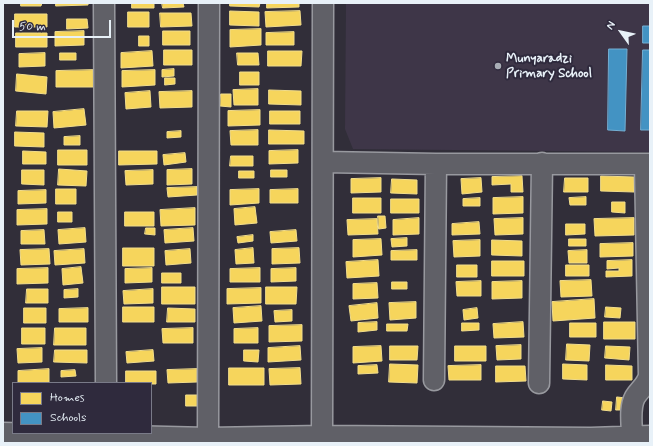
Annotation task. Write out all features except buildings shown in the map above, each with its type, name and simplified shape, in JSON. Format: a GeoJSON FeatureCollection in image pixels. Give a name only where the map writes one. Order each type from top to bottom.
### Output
{"type":"FeatureCollection","features":[{"type":"Feature","properties":{"kind":"street"},"geometry":{"type":"LineString","coordinates":[[104,3],[106,382]]}},
{"type":"Feature","properties":{"kind":"street"},"geometry":{"type":"LineString","coordinates":[[208,438],[209,3]]}},
{"type":"Feature","properties":{"kind":"street"},"geometry":{"type":"LineString","coordinates":[[322,436],[324,162],[323,3]]}},
{"type":"Feature","properties":{"kind":"street"},"geometry":{"type":"LineString","coordinates":[[54,434],[208,438],[322,436],[591,440],[641,436],[632,406],[635,397],[647,384],[649,376],[647,164],[436,164],[324,162]]}},
{"type":"Feature","properties":{"kind":"street"},"geometry":{"type":"LineString","coordinates":[[539,383],[542,163]]}},
{"type":"Feature","properties":{"kind":"street"},"geometry":{"type":"LineString","coordinates":[[434,380],[436,164]]}},
{"type":"Feature","properties":{"kind":"shaded area","name":"Munyaradzi Primary School"},"geometry":{"type":"Polygon","coordinates":[[[346,3],[650,3],[650,152],[353,149],[345,129],[346,3]]]}},
{"type":"Feature","properties":{"kind":"place","name":"Munyaradzi Primary School"},"geometry":{"type":"Point","coordinates":[498,66]}}]}
